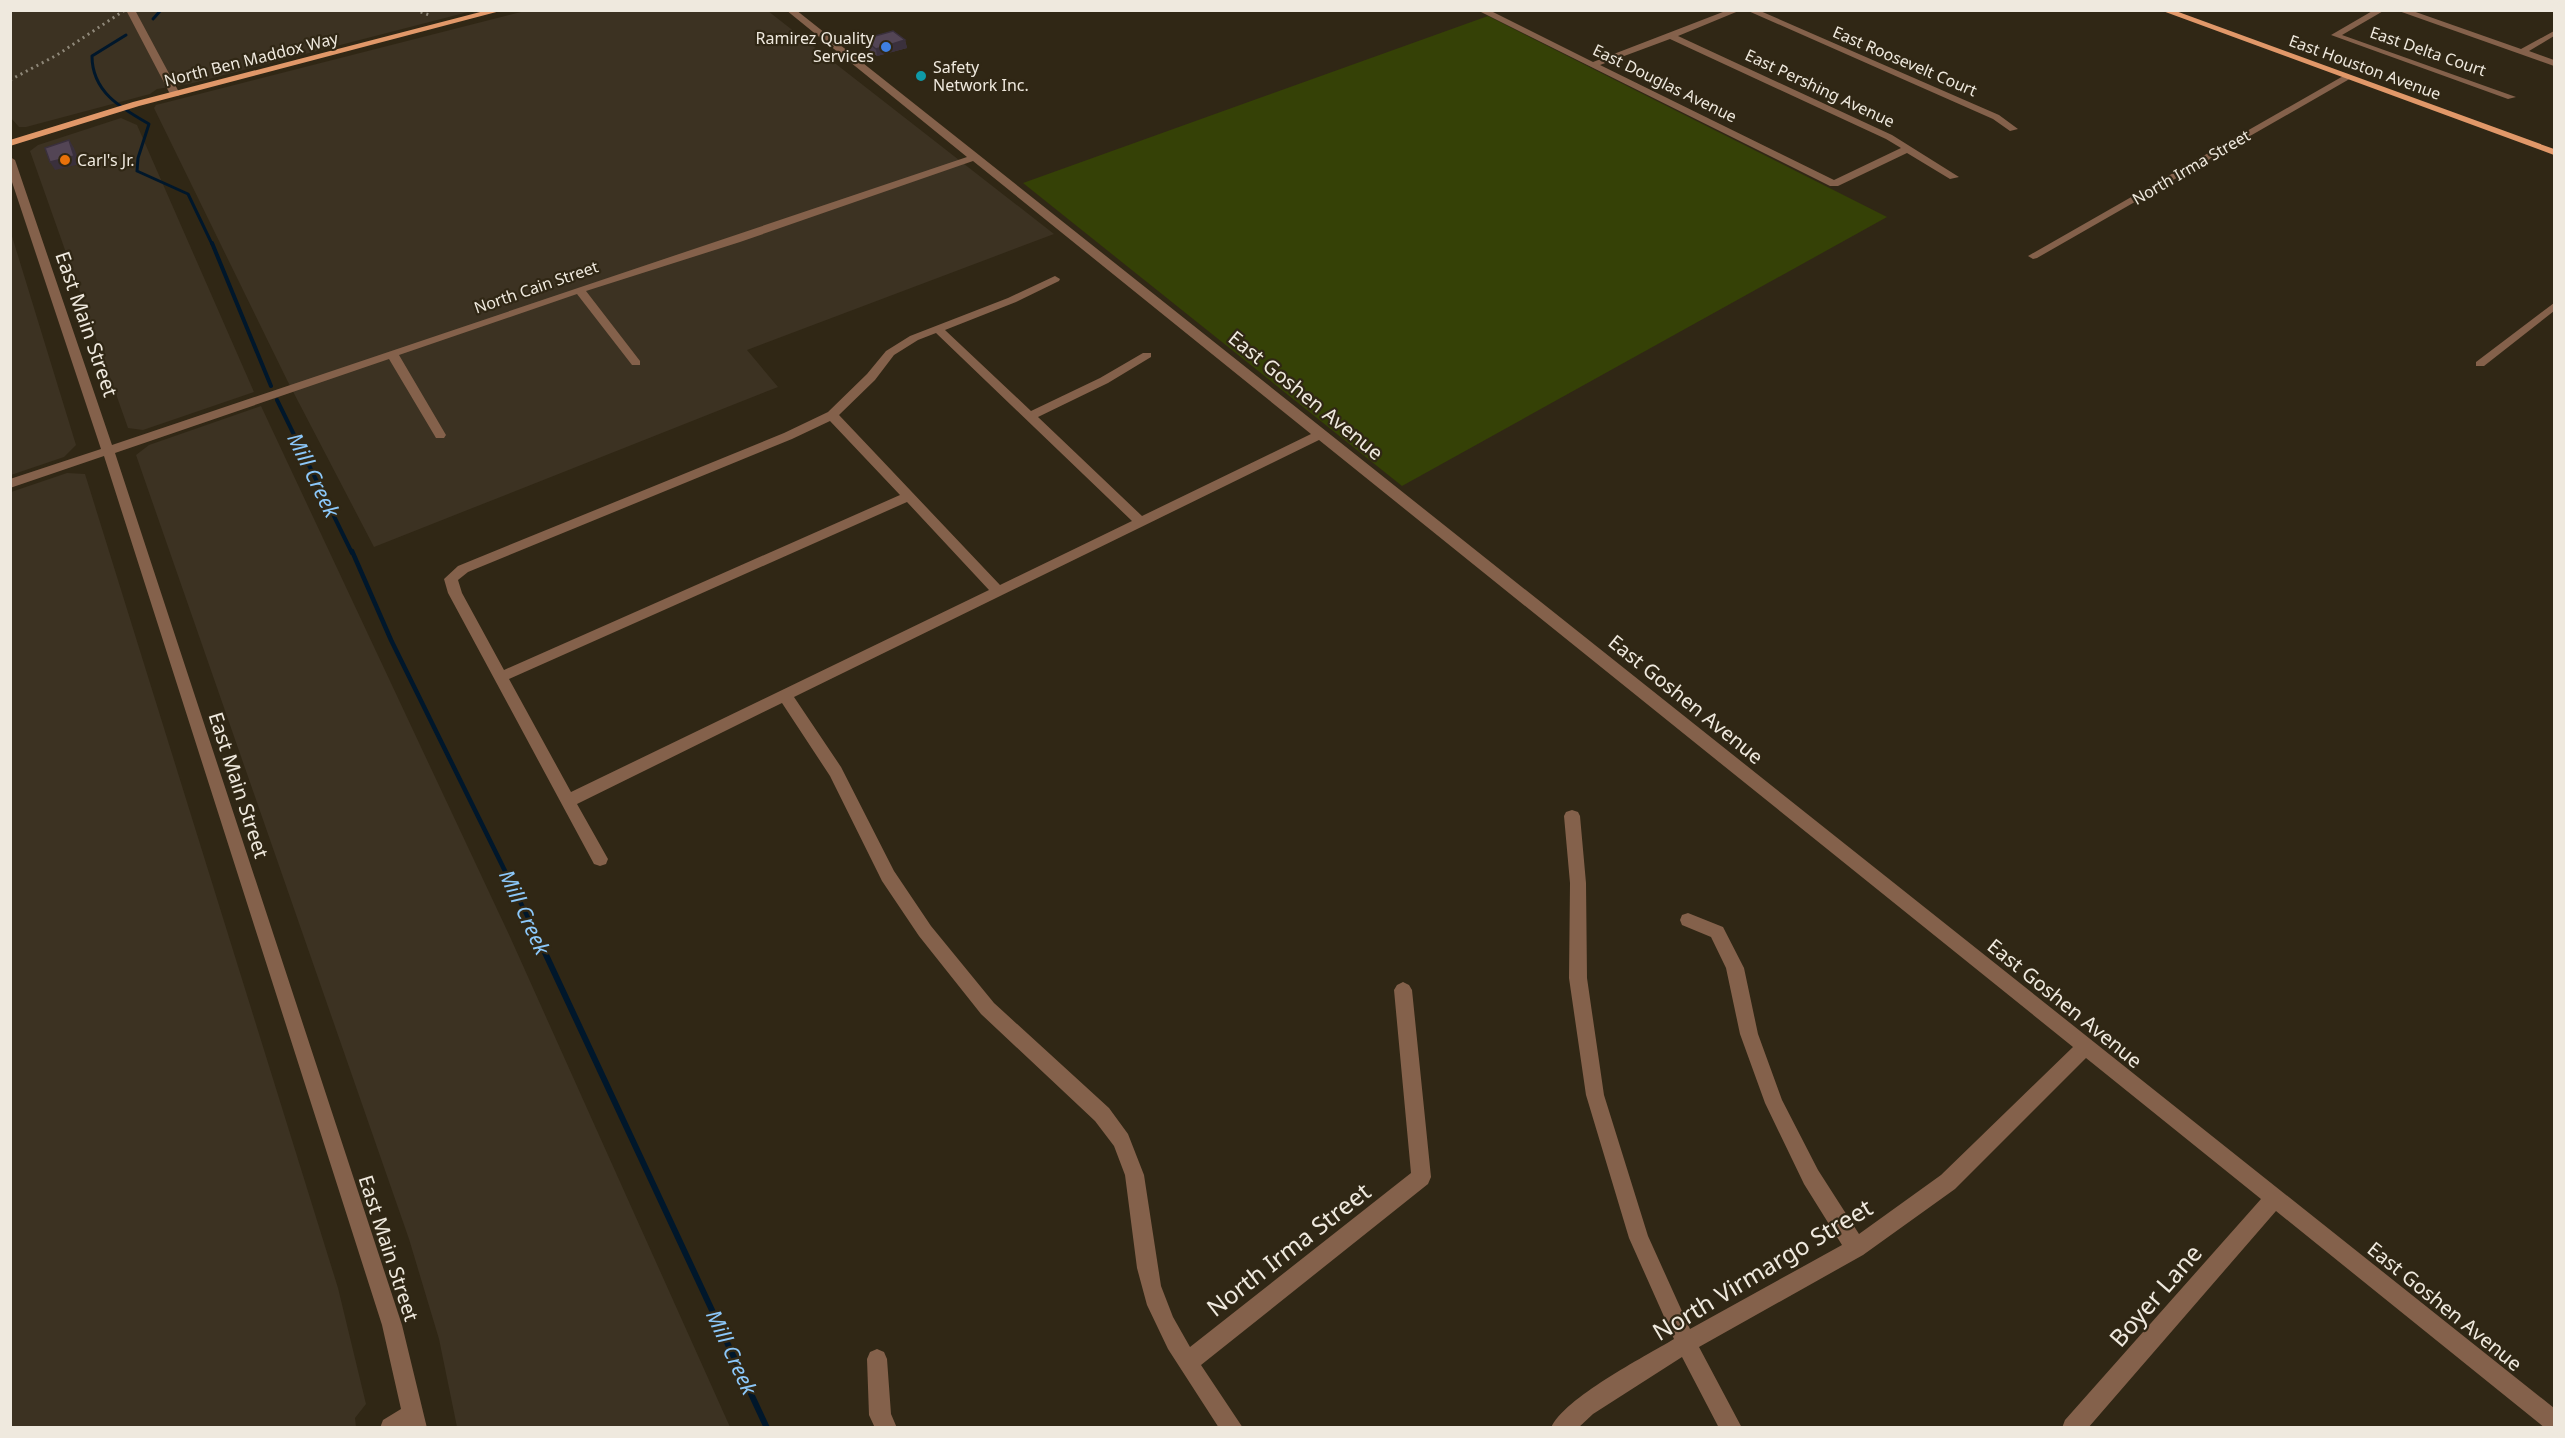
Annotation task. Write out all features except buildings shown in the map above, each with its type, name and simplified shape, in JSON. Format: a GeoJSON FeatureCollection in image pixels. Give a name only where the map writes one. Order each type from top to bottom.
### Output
{"type":"FeatureCollection","features":[{"type":"Feature","properties":{"kind":"main road","name":"North Ben Maddox Way"},"geometry":{"type":"LineString","coordinates":[[10,143],[131,105],[500,10]]}},
{"type":"Feature","properties":{"kind":"main road","name":"East Houston Avenue"},"geometry":{"type":"LineString","coordinates":[[2164,10],[2554,152]]}},
{"type":"Feature","properties":{"kind":"street"},"geometry":{"type":"LineString","coordinates":[[130,10],[175,94]]}},
{"type":"Feature","properties":{"kind":"street","name":"East Goshen Avenue"},"geometry":{"type":"LineString","coordinates":[[790,10],[2554,1421]]}},
{"type":"Feature","properties":{"kind":"street","name":"East Douglas Avenue"},"geometry":{"type":"LineString","coordinates":[[1481,10],[1834,184],[1909,148]]}},
{"type":"Feature","properties":{"kind":"street"},"geometry":{"type":"LineString","coordinates":[[1593,65],[1737,10]]}},
{"type":"Feature","properties":{"kind":"street","name":"East Roosevelt Court"},"geometry":{"type":"LineString","coordinates":[[1750,10],[1996,117],[2013,129]]}},
{"type":"Feature","properties":{"kind":"street","name":"East Delta Court"},"geometry":{"type":"LineString","coordinates":[[2381,10],[2335,34],[2511,97]]}},
{"type":"Feature","properties":{"kind":"street"},"geometry":{"type":"LineString","coordinates":[[2400,10],[2554,63]]}},
{"type":"Feature","properties":{"kind":"street"},"geometry":{"type":"LineString","coordinates":[[2522,52],[2554,33]]}},
{"type":"Feature","properties":{"kind":"street","name":"East Pershing Avenue"},"geometry":{"type":"LineString","coordinates":[[1669,35],[1889,136],[1953,177]]}},
{"type":"Feature","properties":{"kind":"street","name":"North Irma Street"},"geometry":{"type":"LineString","coordinates":[[2033,256],[2348,77]]}},
{"type":"Feature","properties":{"kind":"street","name":"North Cain Street"},"geometry":{"type":"LineString","coordinates":[[10,484],[392,353],[976,158]]}},
{"type":"Feature","properties":{"kind":"street","name":"East Main Street"},"geometry":{"type":"LineString","coordinates":[[10,160],[108,451],[392,1325],[415,1420]]}},
{"type":"Feature","properties":{"kind":"street"},"geometry":{"type":"LineString","coordinates":[[600,859],[455,592],[451,579],[463,570],[788,436],[832,415],[871,377],[890,353],[914,338],[1012,300],[1055,279]]}},
{"type":"Feature","properties":{"kind":"street"},"geometry":{"type":"LineString","coordinates":[[579,290],[636,363]]}},
{"type":"Feature","properties":{"kind":"street"},"geometry":{"type":"LineString","coordinates":[[2480,364],[2554,306]]}},
{"type":"Feature","properties":{"kind":"street"},"geometry":{"type":"LineString","coordinates":[[938,329],[1141,522]]}},
{"type":"Feature","properties":{"kind":"street"},"geometry":{"type":"LineString","coordinates":[[392,353],[440,435]]}},
{"type":"Feature","properties":{"kind":"street"},"geometry":{"type":"LineString","coordinates":[[1029,416],[1092,388],[1147,355]]}},
{"type":"Feature","properties":{"kind":"street"},"geometry":{"type":"LineString","coordinates":[[832,415],[998,591]]}},
{"type":"Feature","properties":{"kind":"street"},"geometry":{"type":"LineString","coordinates":[[568,801],[1321,434]]}},
{"type":"Feature","properties":{"kind":"street"},"geometry":{"type":"LineString","coordinates":[[501,677],[910,496]]}},
{"type":"Feature","properties":{"kind":"street"},"geometry":{"type":"LineString","coordinates":[[785,695],[841,781],[888,876],[919,925],[994,1016],[1109,1121],[1122,1141],[1131,1162],[1138,1195],[1143,1252],[1164,1322],[1232,1428]]}},
{"type":"Feature","properties":{"kind":"street"},"geometry":{"type":"LineString","coordinates":[[1572,816],[1578,883],[1578,978],[1595,1095],[1639,1238],[1686,1343],[1731,1428]]}},
{"type":"Feature","properties":{"kind":"street"},"geometry":{"type":"LineString","coordinates":[[1688,920],[1717,932],[1735,968],[1749,1034],[1774,1103],[1811,1177],[1856,1248]]}},
{"type":"Feature","properties":{"kind":"street","name":"North Irma Street"},"geometry":{"type":"LineString","coordinates":[[1188,1362],[1421,1177],[1403,990]]}},
{"type":"Feature","properties":{"kind":"street","name":"North Virmargo Street"},"geometry":{"type":"LineString","coordinates":[[1562,1428],[1586,1406],[1686,1343],[1856,1248],[1948,1182],[2086,1046]]}},
{"type":"Feature","properties":{"kind":"street","name":"Boyer Lane"},"geometry":{"type":"LineString","coordinates":[[2073,1428],[2275,1197]]}},
{"type":"Feature","properties":{"kind":"street"},"geometry":{"type":"LineString","coordinates":[[877,1359],[880,1415],[886,1428]]}},
{"type":"Feature","properties":{"kind":"street"},"geometry":{"type":"LineString","coordinates":[[390,1428],[415,1420]]}},
{"type":"Feature","properties":{"kind":"shaded area"},"geometry":{"type":"Polygon","coordinates":[[[10,11],[472,11],[189,84],[157,89],[150,94],[19,127],[11,118],[10,11]]]}},
{"type":"Feature","properties":{"kind":"shaded area"},"geometry":{"type":"Polygon","coordinates":[[[525,11],[768,11],[1054,234],[747,350],[778,387],[374,547],[287,380],[154,108],[156,105],[525,11]]]}},
{"type":"Feature","properties":{"kind":"shaded area"},"geometry":{"type":"Polygon","coordinates":[[[121,118],[137,125],[254,392],[143,430],[128,428],[30,151],[38,145],[121,118]]]}},
{"type":"Feature","properties":{"kind":"shaded area"},"geometry":{"type":"Polygon","coordinates":[[[11,233],[76,445],[64,457],[11,475],[11,233]]]}},
{"type":"Feature","properties":{"kind":"shaded area"},"geometry":{"type":"Polygon","coordinates":[[[261,406],[511,939],[730,1427],[457,1427],[439,1339],[409,1239],[136,455],[149,445],[261,406]]]}},
{"type":"Feature","properties":{"kind":"shaded area"},"geometry":{"type":"Polygon","coordinates":[[[67,473],[85,474],[338,1288],[366,1404],[355,1418],[356,1427],[11,1427],[11,492],[67,473]]]}},
{"type":"Feature","properties":{"kind":"green space"},"geometry":{"type":"Polygon","coordinates":[[[1488,16],[1887,217],[1402,486],[1023,183],[1488,16]]]}},
{"type":"Feature","properties":{"kind":"waterway","name":"Mill Creek"},"geometry":{"type":"LineString","coordinates":[[153,19],[161,10]]}},
{"type":"Feature","properties":{"kind":"waterway","name":"Mill Creek"},"geometry":{"type":"LineString","coordinates":[[126,35],[92,56],[97,80],[110,98],[149,124],[138,158],[137,171],[188,194],[212,244]]}},
{"type":"Feature","properties":{"kind":"waterway","name":"Mill Creek"},"geometry":{"type":"LineString","coordinates":[[212,243],[271,386]]}},
{"type":"Feature","properties":{"kind":"waterway","name":"Mill Creek"},"geometry":{"type":"LineString","coordinates":[[277,400],[352,553]]}},
{"type":"Feature","properties":{"kind":"waterway","name":"Mill Creek"},"geometry":{"type":"LineString","coordinates":[[352,551],[391,640],[541,944]]}},
{"type":"Feature","properties":{"kind":"waterway","name":"Mill Creek"},"geometry":{"type":"LineString","coordinates":[[540,942],[767,1428]]}},
{"type":"Feature","properties":{"kind":"railway"},"geometry":{"type":"LineString","coordinates":[[10,80],[57,55],[125,10]]}},
{"type":"Feature","properties":{"kind":"railway"},"geometry":{"type":"LineString","coordinates":[[415,10],[429,15]]}},
{"type":"Feature","properties":{"kind":"place","name":"Ramirez Quality Services"},"geometry":{"type":"Point","coordinates":[886,47]}},
{"type":"Feature","properties":{"kind":"place","name":"Safety Network Inc."},"geometry":{"type":"Point","coordinates":[921,76]}},
{"type":"Feature","properties":{"kind":"place","name":"Carl's Jr."},"geometry":{"type":"Point","coordinates":[65,160]}}]}
